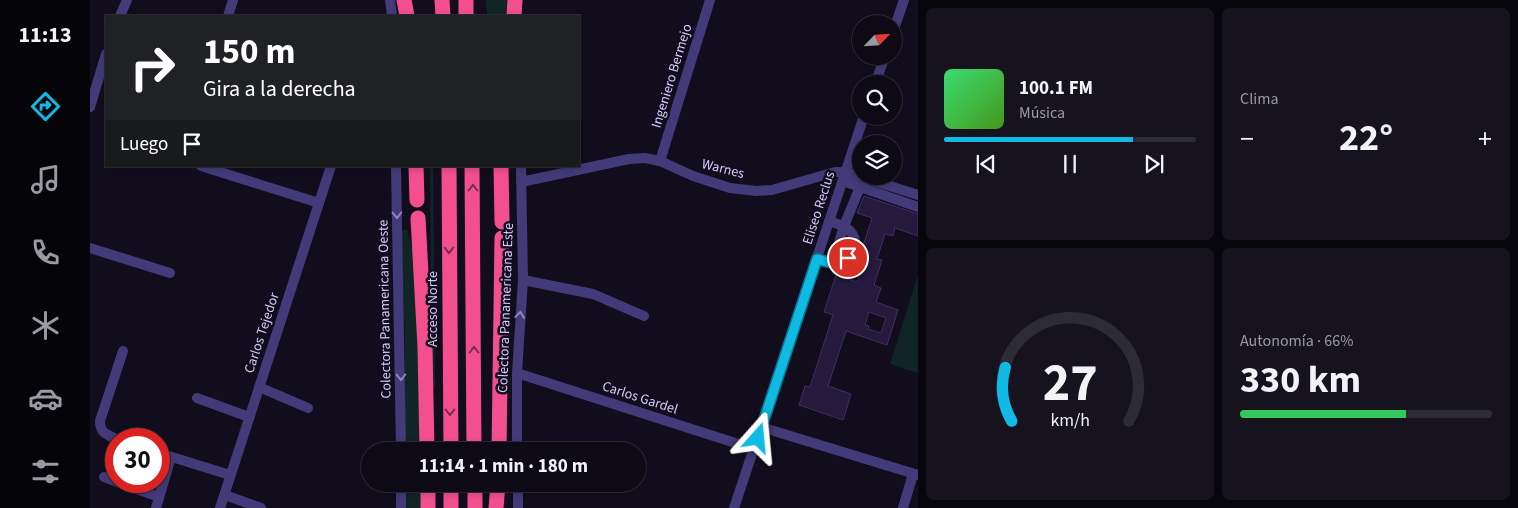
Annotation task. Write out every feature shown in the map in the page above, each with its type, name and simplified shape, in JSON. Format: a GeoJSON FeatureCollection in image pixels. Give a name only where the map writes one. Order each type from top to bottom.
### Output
{"type":"FeatureCollection","features":[{"type":"Feature","properties":{"kind":"highway"},"geometry":{"type":"LineString","coordinates":[[404,0],[407,15]]}},
{"type":"Feature","properties":{"kind":"highway"},"geometry":{"type":"LineString","coordinates":[[442,0],[443,15]]}},
{"type":"Feature","properties":{"kind":"highway"},"geometry":{"type":"LineString","coordinates":[[466,0],[466,15]]}},
{"type":"Feature","properties":{"kind":"highway"},"geometry":{"type":"LineString","coordinates":[[515,15],[516,0]]}},
{"type":"Feature","properties":{"kind":"highway"},"geometry":{"type":"LineString","coordinates":[[416,167],[417,200]]}},
{"type":"Feature","properties":{"kind":"highway","name":"Acceso Norte"},"geometry":{"type":"LineString","coordinates":[[448,167],[451,442]]}},
{"type":"Feature","properties":{"kind":"highway"},"geometry":{"type":"LineString","coordinates":[[472,167],[474,442]]}},
{"type":"Feature","properties":{"kind":"highway"},"geometry":{"type":"LineString","coordinates":[[501,167],[502,222]]}},
{"type":"Feature","properties":{"kind":"highway"},"geometry":{"type":"LineString","coordinates":[[418,218],[425,347],[427,442]]}},
{"type":"Feature","properties":{"kind":"highway"},"geometry":{"type":"LineString","coordinates":[[499,442],[502,238]]}},
{"type":"Feature","properties":{"kind":"highway"},"geometry":{"type":"LineString","coordinates":[[428,492],[428,508]]}},
{"type":"Feature","properties":{"kind":"highway"},"geometry":{"type":"LineString","coordinates":[[451,492],[451,508]]}},
{"type":"Feature","properties":{"kind":"highway"},"geometry":{"type":"LineString","coordinates":[[475,492],[475,508]]}},
{"type":"Feature","properties":{"kind":"highway"},"geometry":{"type":"LineString","coordinates":[[496,508],[497,492]]}},
{"type":"Feature","properties":{"kind":"street"},"geometry":{"type":"LineString","coordinates":[[120,15],[128,0]]}},
{"type":"Feature","properties":{"kind":"street"},"geometry":{"type":"LineString","coordinates":[[228,15],[233,0]]}},
{"type":"Feature","properties":{"kind":"street"},"geometry":{"type":"LineString","coordinates":[[390,0],[392,15]]}},
{"type":"Feature","properties":{"kind":"street","name":"Ingeniero Bermejo"},"geometry":{"type":"LineString","coordinates":[[660,161],[710,0]]}},
{"type":"Feature","properties":{"kind":"street"},"geometry":{"type":"LineString","coordinates":[[899,15],[904,0]]}},
{"type":"Feature","properties":{"kind":"street"},"geometry":{"type":"LineString","coordinates":[[90,107],[105,57]]}},
{"type":"Feature","properties":{"kind":"street","name":"Eliseo Reclus"},"geometry":{"type":"LineString","coordinates":[[734,508],[861,125]]}},
{"type":"Feature","properties":{"kind":"street","name":"Warnes"},"geometry":{"type":"LineString","coordinates":[[522,182],[629,159],[645,158],[660,161],[693,176],[730,188],[756,191],[772,190],[835,172],[844,176],[918,194]]}},
{"type":"Feature","properties":{"kind":"street"},"geometry":{"type":"LineString","coordinates":[[204,167],[319,203]]}},
{"type":"Feature","properties":{"kind":"street","name":"Carlos Tejedor"},"geometry":{"type":"LineString","coordinates":[[220,508],[331,167]]}},
{"type":"Feature","properties":{"kind":"street","name":"Colectora Panamericana Oeste"},"geometry":{"type":"LineString","coordinates":[[396,167],[401,442]]}},
{"type":"Feature","properties":{"kind":"street","name":"Colectora Panamericana Este"},"geometry":{"type":"LineString","coordinates":[[518,442],[517,373],[522,280],[521,167]]}},
{"type":"Feature","properties":{"kind":"street"},"geometry":{"type":"LineString","coordinates":[[844,176],[860,187],[918,206]]}},
{"type":"Feature","properties":{"kind":"street"},"geometry":{"type":"LineString","coordinates":[[832,263],[844,226],[860,187]]}},
{"type":"Feature","properties":{"kind":"street"},"geometry":{"type":"LineString","coordinates":[[817,259],[832,263],[845,263],[855,241],[851,231],[844,226],[829,221]]}},
{"type":"Feature","properties":{"kind":"street"},"geometry":{"type":"LineString","coordinates":[[90,248],[170,273]]}},
{"type":"Feature","properties":{"kind":"street"},"geometry":{"type":"LineString","coordinates":[[522,280],[593,294],[644,316]]}},
{"type":"Feature","properties":{"kind":"street"},"geometry":{"type":"LineString","coordinates":[[105,435],[102,432],[100,421],[123,351]]}},
{"type":"Feature","properties":{"kind":"street","name":"Carlos Gardel"},"geometry":{"type":"LineString","coordinates":[[517,373],[754,449]]}},
{"type":"Feature","properties":{"kind":"street"},"geometry":{"type":"LineString","coordinates":[[259,387],[308,408]]}},
{"type":"Feature","properties":{"kind":"street"},"geometry":{"type":"LineString","coordinates":[[196,398],[249,417]]}},
{"type":"Feature","properties":{"kind":"street"},"geometry":{"type":"LineString","coordinates":[[761,427],[915,475],[903,508]]}},
{"type":"Feature","properties":{"kind":"street"},"geometry":{"type":"LineString","coordinates":[[156,508],[171,457],[230,475]]}},
{"type":"Feature","properties":{"kind":"street"},"geometry":{"type":"LineString","coordinates":[[104,477],[159,497]]}},
{"type":"Feature","properties":{"kind":"street"},"geometry":{"type":"LineString","coordinates":[[401,492],[401,508]]}},
{"type":"Feature","properties":{"kind":"street"},"geometry":{"type":"LineString","coordinates":[[518,492],[518,508]]}},
{"type":"Feature","properties":{"kind":"street"},"geometry":{"type":"LineString","coordinates":[[224,495],[260,508]]}},
{"type":"Feature","properties":{"kind":"green space"},"geometry":{"type":"Polygon","coordinates":[[[486,0],[510,0],[509,15],[487,15],[486,0]]]}},
{"type":"Feature","properties":{"kind":"green space"},"geometry":{"type":"Polygon","coordinates":[[[430,167],[433,167],[435,387],[432,387],[430,167]]]}},
{"type":"Feature","properties":{"kind":"green space"},"geometry":{"type":"Polygon","coordinates":[[[401,230],[407,230],[415,258],[424,442],[405,442],[405,340],[401,230]]]}},
{"type":"Feature","properties":{"kind":"green space"},"geometry":{"type":"Polygon","coordinates":[[[918,275],[918,373],[890,364],[918,275]]]}},
{"type":"Feature","properties":{"kind":"green space"},"geometry":{"type":"Polygon","coordinates":[[[405,492],[425,492],[426,508],[405,508],[405,492]]]}},
{"type":"Feature","properties":{"kind":"building"},"geometry":{"type":"Polygon","coordinates":[[[864,196],[918,214],[918,236],[895,228],[893,236],[885,234],[877,259],[882,260],[874,285],[881,288],[876,302],[898,310],[887,345],[846,331],[828,386],[851,394],[843,420],[799,405],[805,386],[810,387],[833,315],[824,312],[836,275],[857,282],[863,264],[858,262],[872,218],[857,213],[864,196]],[[869,312],[865,325],[869,326],[868,329],[881,333],[886,318],[869,312]]]}},
{"type":"Feature","properties":{"kind":"route"},"geometry":{"type":"LineString","coordinates":[[758,438],[817,259],[841,264],[845,263],[848,258]]}}]}
